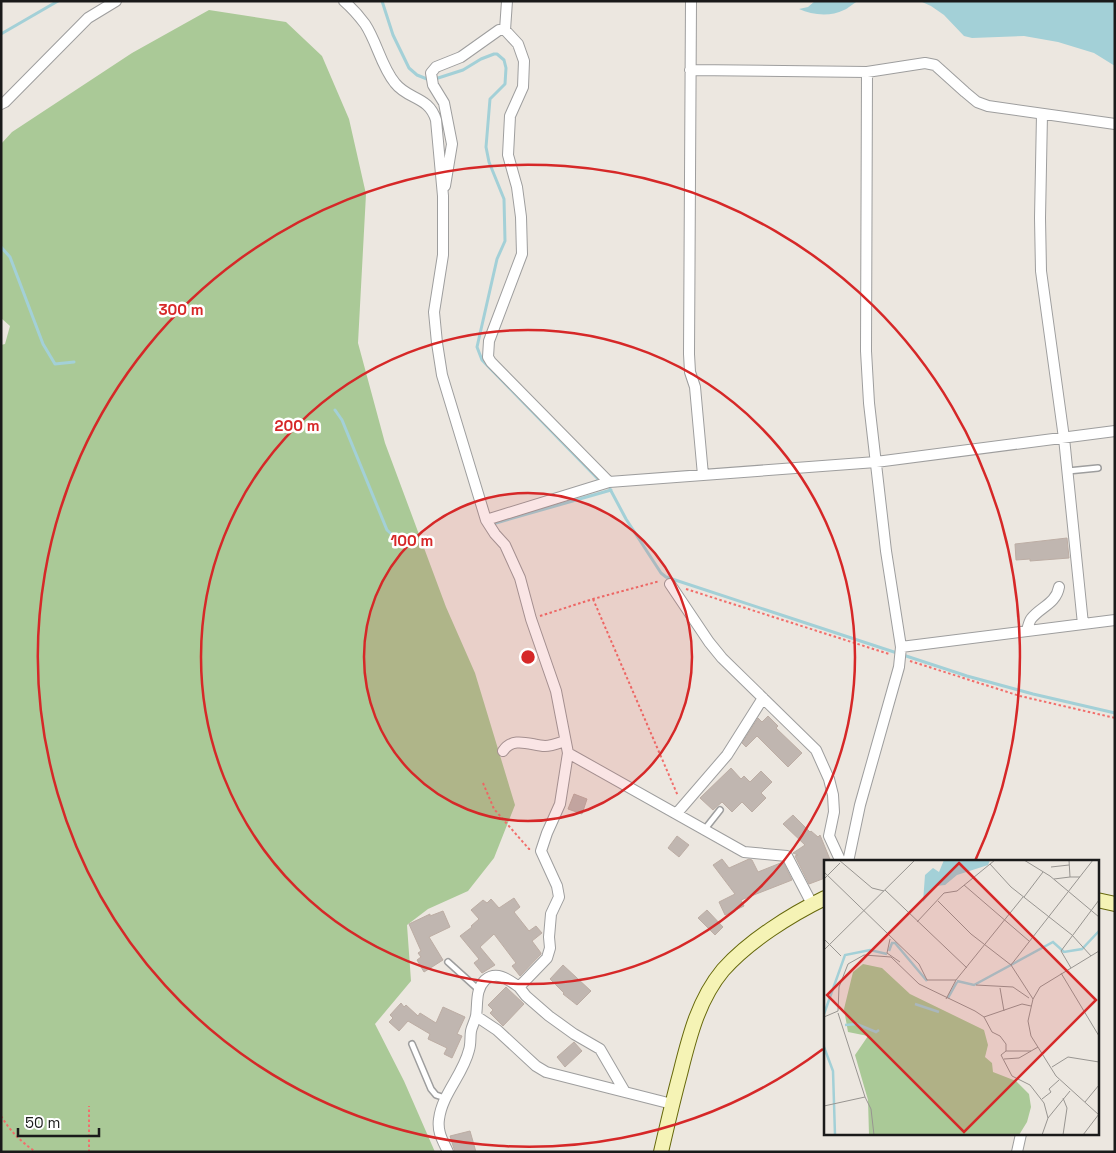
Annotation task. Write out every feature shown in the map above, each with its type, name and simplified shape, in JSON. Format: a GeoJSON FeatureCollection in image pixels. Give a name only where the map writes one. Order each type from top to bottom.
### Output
{"type":"FeatureCollection","features":[{"type":"Feature","properties":{"kind":"main road"},"geometry":{"type":"LineString","coordinates":[[1098,900],[1115,904]]}},
{"type":"Feature","properties":{"kind":"main road"},"geometry":{"type":"LineString","coordinates":[[661,1152],[690,1034],[702,1005],[722,971],[738,955],[782,923],[819,901]]}},
{"type":"Feature","properties":{"kind":"street"},"geometry":{"type":"LineString","coordinates":[[1,104],[88,18],[116,1]]}},
{"type":"Feature","properties":{"kind":"street"},"geometry":{"type":"LineString","coordinates":[[344,1],[366,25],[395,84],[427,104],[433,110],[436,120],[443,196],[444,255],[434,312],[442,375],[486,520],[505,545],[516,570],[556,691],[568,753],[560,804],[542,851],[557,886],[558,897],[551,914],[550,948],[547,958],[520,987]]}},
{"type":"Feature","properties":{"kind":"street"},"geometry":{"type":"LineString","coordinates":[[506,1],[504,30],[518,44],[524,61],[523,87],[510,116],[508,155],[517,187],[521,217],[522,254],[489,341],[488,357],[609,482]]}},
{"type":"Feature","properties":{"kind":"street"},"geometry":{"type":"LineString","coordinates":[[690,1],[689,354],[690,372],[695,387],[703,475]]}},
{"type":"Feature","properties":{"kind":"street"},"geometry":{"type":"LineString","coordinates":[[443,196],[452,144],[444,103],[433,84],[431,73],[436,67],[461,57],[499,30],[504,30]]}},
{"type":"Feature","properties":{"kind":"street"},"geometry":{"type":"LineString","coordinates":[[690,70],[867,72],[925,64],[935,65],[977,102],[988,106],[1115,124]]}},
{"type":"Feature","properties":{"kind":"street"},"geometry":{"type":"LineString","coordinates":[[848,860],[860,805],[899,667],[901,652],[886,551],[866,351],[867,72]]}},
{"type":"Feature","properties":{"kind":"street"},"geometry":{"type":"LineString","coordinates":[[1042,114],[1041,270],[1064,438],[1083,624]]}},
{"type":"Feature","properties":{"kind":"street"},"geometry":{"type":"LineString","coordinates":[[486,520],[609,482],[876,462],[1115,431]]}},
{"type":"Feature","properties":{"kind":"street"},"geometry":{"type":"LineString","coordinates":[[670,584],[709,642],[735,671],[816,750],[829,779],[833,794],[834,812],[828,836],[840,860]]}},
{"type":"Feature","properties":{"kind":"street"},"geometry":{"type":"LineString","coordinates":[[1027,630],[1030,620],[1055,599],[1059,587]]}},
{"type":"Feature","properties":{"kind":"street"},"geometry":{"type":"LineString","coordinates":[[901,652],[1027,630],[1115,620]]}},
{"type":"Feature","properties":{"kind":"street"},"geometry":{"type":"LineString","coordinates":[[680,811],[726,755],[762,698]]}},
{"type":"Feature","properties":{"kind":"street"},"geometry":{"type":"LineString","coordinates":[[503,751],[507,745],[512,743],[524,742],[546,746],[565,741]]}},
{"type":"Feature","properties":{"kind":"street"},"geometry":{"type":"LineString","coordinates":[[568,753],[680,811],[705,829],[744,852],[787,856],[819,901]]}},
{"type":"Feature","properties":{"kind":"street"},"geometry":{"type":"LineString","coordinates":[[448,1152],[438,1128],[441,1109],[445,1098],[464,1067],[470,1048],[479,990],[489,977],[501,976],[520,987],[526,996],[549,1016],[574,1034],[600,1049],[625,1092]]}},
{"type":"Feature","properties":{"kind":"street"},"geometry":{"type":"LineString","coordinates":[[476,1016],[497,1030],[536,1066],[546,1072],[672,1104]]}},
{"type":"Feature","properties":{"kind":"street"},"geometry":{"type":"LineString","coordinates":[[1017,1152],[1021,1136]]}},
{"type":"Feature","properties":{"kind":"lane"},"geometry":{"type":"LineString","coordinates":[[1067,471],[1098,468]]}},
{"type":"Feature","properties":{"kind":"lane"},"geometry":{"type":"LineString","coordinates":[[705,829],[720,810]]}},
{"type":"Feature","properties":{"kind":"lane"},"geometry":{"type":"LineString","coordinates":[[448,962],[479,990]]}},
{"type":"Feature","properties":{"kind":"lane"},"geometry":{"type":"LineString","coordinates":[[412,1044],[431,1089],[436,1095],[445,1098]]}},
{"type":"Feature","properties":{"kind":"path"},"geometry":{"type":"LineString","coordinates":[[531,619],[661,580],[901,652],[1020,696],[1115,718]]}},
{"type":"Feature","properties":{"kind":"path"},"geometry":{"type":"LineString","coordinates":[[593,599],[678,795],[680,811]]}},
{"type":"Feature","properties":{"kind":"path"},"geometry":{"type":"LineString","coordinates":[[483,782],[494,809],[529,849],[542,851]]}},
{"type":"Feature","properties":{"kind":"path"},"geometry":{"type":"LineString","coordinates":[[88,1152],[89,1106]]}},
{"type":"Feature","properties":{"kind":"path"},"geometry":{"type":"LineString","coordinates":[[1,1116],[10,1131],[21,1142],[36,1152]]}},
{"type":"Feature","properties":{"kind":"green space"},"geometry":{"type":"Polygon","coordinates":[[[209,10],[286,22],[322,56],[349,119],[366,194],[358,343],[385,443],[446,607],[475,673],[515,805],[494,858],[468,891],[428,909],[407,925],[411,981],[375,1024],[404,1081],[435,1152],[1,1152],[1,345],[5,344],[10,326],[1,318],[1,144],[12,132],[132,53],[209,10]]]}},
{"type":"Feature","properties":{"kind":"water"},"geometry":{"type":"Polygon","coordinates":[[[815,1],[858,1],[846,9],[833,14],[815,14],[799,9],[808,7],[815,1]]]}},
{"type":"Feature","properties":{"kind":"water"},"geometry":{"type":"Polygon","coordinates":[[[920,1],[1115,1],[1115,66],[1094,53],[1058,42],[1024,36],[972,38],[964,36],[944,15],[920,1]]]}},
{"type":"Feature","properties":{"kind":"building"},"geometry":{"type":"Polygon","coordinates":[[[1067,538],[1069,558],[1030,561],[1030,559],[1016,560],[1015,544],[1067,538]]]}},
{"type":"Feature","properties":{"kind":"building"},"geometry":{"type":"Polygon","coordinates":[[[768,716],[778,726],[776,728],[802,753],[788,767],[757,736],[746,747],[742,743],[758,718],[762,722],[768,716]]]}},
{"type":"Feature","properties":{"kind":"building"},"geometry":{"type":"Polygon","coordinates":[[[731,768],[741,779],[744,776],[750,782],[761,771],[772,782],[761,793],[766,798],[752,812],[742,802],[732,812],[722,802],[713,810],[700,798],[731,768]]]}},
{"type":"Feature","properties":{"kind":"building"},"geometry":{"type":"Polygon","coordinates":[[[574,794],[587,799],[582,814],[568,809],[574,794]]]}},
{"type":"Feature","properties":{"kind":"building"},"geometry":{"type":"Polygon","coordinates":[[[793,815],[810,832],[818,837],[820,835],[830,860],[824,860],[824,878],[809,884],[795,856],[798,855],[793,853],[805,845],[783,824],[793,815]]]}},
{"type":"Feature","properties":{"kind":"building"},"geometry":{"type":"Polygon","coordinates":[[[677,836],[689,845],[679,857],[668,848],[677,836]]]}},
{"type":"Feature","properties":{"kind":"building"},"geometry":{"type":"Polygon","coordinates":[[[722,859],[729,868],[749,859],[752,860],[758,872],[783,862],[792,880],[741,900],[744,906],[725,915],[719,902],[735,894],[713,865],[722,859]]]}},
{"type":"Feature","properties":{"kind":"building"},"geometry":{"type":"Polygon","coordinates":[[[514,898],[520,907],[514,912],[529,931],[536,926],[542,933],[532,941],[541,954],[520,976],[512,966],[516,963],[494,934],[480,947],[495,965],[482,973],[474,963],[479,959],[460,936],[479,919],[471,910],[483,900],[487,903],[491,899],[499,908],[514,898]]]}},
{"type":"Feature","properties":{"kind":"building"},"geometry":{"type":"Polygon","coordinates":[[[707,910],[723,927],[715,935],[698,918],[707,910]]]}},
{"type":"Feature","properties":{"kind":"building"},"geometry":{"type":"Polygon","coordinates":[[[443,911],[450,927],[429,937],[443,960],[424,972],[417,960],[421,957],[418,953],[421,951],[409,924],[430,914],[430,916],[443,911]]]}},
{"type":"Feature","properties":{"kind":"building"},"geometry":{"type":"Polygon","coordinates":[[[563,965],[591,991],[577,1005],[563,994],[550,979],[563,965]]]}},
{"type":"Feature","properties":{"kind":"building"},"geometry":{"type":"Polygon","coordinates":[[[506,987],[524,1004],[503,1026],[490,1013],[493,1010],[488,1005],[506,987]]]}},
{"type":"Feature","properties":{"kind":"building"},"geometry":{"type":"Polygon","coordinates":[[[401,1003],[418,1016],[420,1013],[436,1023],[443,1007],[465,1017],[457,1034],[462,1036],[452,1058],[444,1054],[447,1048],[428,1039],[430,1034],[408,1021],[399,1031],[389,1022],[393,1018],[390,1015],[401,1003]]]}},
{"type":"Feature","properties":{"kind":"building"},"geometry":{"type":"Polygon","coordinates":[[[574,1042],[582,1051],[565,1067],[557,1057],[574,1042]]]}},
{"type":"Feature","properties":{"kind":"building"},"geometry":{"type":"Polygon","coordinates":[[[470,1131],[476,1152],[455,1152],[450,1136],[470,1131]]]}},
{"type":"Feature","properties":{"kind":"waterway"},"geometry":{"type":"LineString","coordinates":[[1,34],[58,1]]}},
{"type":"Feature","properties":{"kind":"waterway"},"geometry":{"type":"LineString","coordinates":[[382,1],[393,35],[409,68],[417,75],[427,79],[435,79],[463,70],[481,59],[494,54],[497,54],[504,60],[506,68],[505,84],[490,99],[486,147],[489,162],[504,199],[505,241],[497,259],[477,347],[482,360],[599,480]]}},
{"type":"Feature","properties":{"kind":"waterway"},"geometry":{"type":"LineString","coordinates":[[1,247],[10,257],[43,344],[55,364],[74,362]]}},
{"type":"Feature","properties":{"kind":"waterway"},"geometry":{"type":"LineString","coordinates":[[335,410],[342,420],[387,530],[401,543]]}},
{"type":"Feature","properties":{"kind":"waterway"},"geometry":{"type":"LineString","coordinates":[[610,489],[626,519],[661,573],[666,577],[967,676],[1115,713]]}},
{"type":"Feature","properties":{"kind":"waterway"},"geometry":{"type":"LineString","coordinates":[[496,523],[611,490]]}}]}
